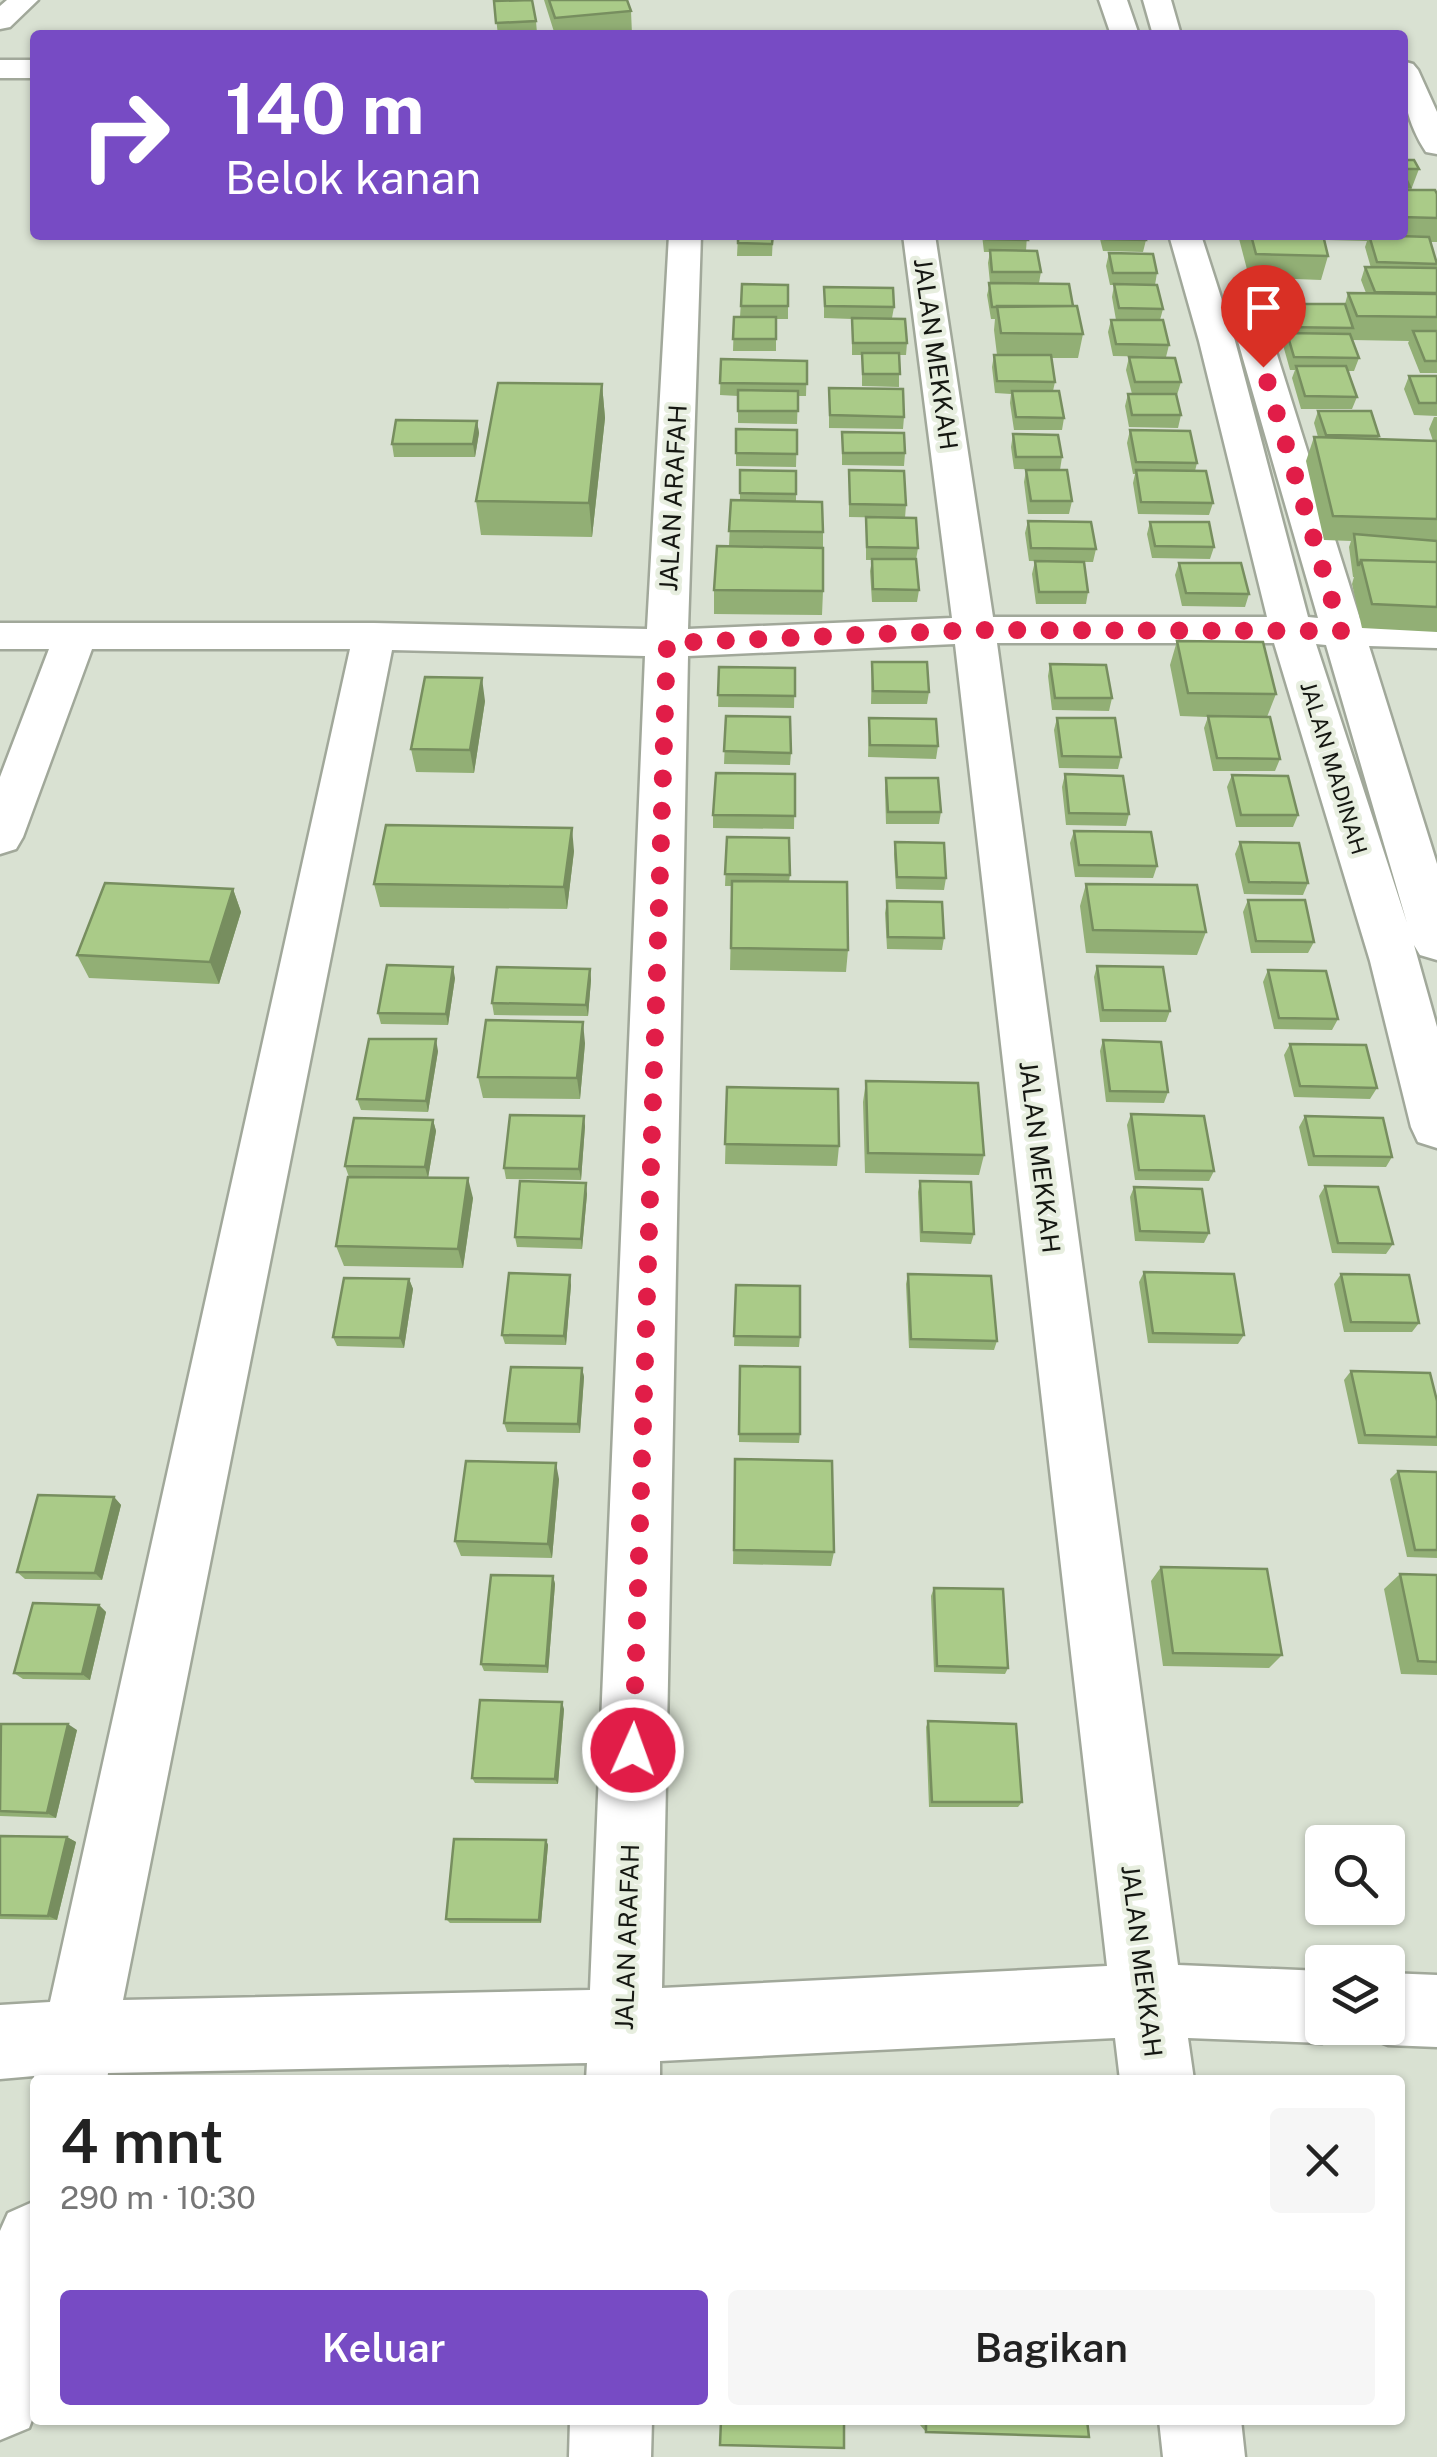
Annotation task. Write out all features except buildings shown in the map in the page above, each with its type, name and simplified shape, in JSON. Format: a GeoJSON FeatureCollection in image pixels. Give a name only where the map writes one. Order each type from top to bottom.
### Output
{"type":"FeatureCollection","features":[{"type":"Feature","properties":{"kind":"street"},"geometry":{"type":"LineString","coordinates":[[0,21],[24,0]]}},
{"type":"Feature","properties":{"kind":"street"},"geometry":{"type":"LineString","coordinates":[[1113,0],[1123,30]]}},
{"type":"Feature","properties":{"kind":"street"},"geometry":{"type":"LineString","coordinates":[[1157,0],[1166,30]]}},
{"type":"Feature","properties":{"kind":"street"},"geometry":{"type":"LineString","coordinates":[[0,69],[30,69]]}},
{"type":"Feature","properties":{"kind":"street"},"geometry":{"type":"LineString","coordinates":[[1437,70],[1411,80],[1437,144]]}},
{"type":"Feature","properties":{"kind":"street"},"geometry":{"type":"LineString","coordinates":[[0,84],[30,84]]}},
{"type":"Feature","properties":{"kind":"street","name":"JALAN ARAFAH"},"geometry":{"type":"LineString","coordinates":[[624,2053],[667,643],[686,240]]}},
{"type":"Feature","properties":{"kind":"street","name":"JALAN MEKKAH"},"geometry":{"type":"LineString","coordinates":[[920,240],[974,630],[1155,2075]]}},
{"type":"Feature","properties":{"kind":"street","name":"JALAN MADINAH"},"geometry":{"type":"LineString","coordinates":[[1187,240],[1217,340],[1291,630],[1395,962],[1437,1126]]}},
{"type":"Feature","properties":{"kind":"street","name":"JALAN MADINAH"},"geometry":{"type":"LineString","coordinates":[[1225,240],[1437,942]]}},
{"type":"Feature","properties":{"kind":"street"},"geometry":{"type":"LineString","coordinates":[[0,636],[374,636],[667,643],[974,630],[1291,630],[1437,635]]}},
{"type":"Feature","properties":{"kind":"street"},"geometry":{"type":"LineString","coordinates":[[0,837],[76,635]]}},
{"type":"Feature","properties":{"kind":"street"},"geometry":{"type":"LineString","coordinates":[[75,2058],[374,636]]}},
{"type":"Feature","properties":{"kind":"street"},"geometry":{"type":"LineString","coordinates":[[0,2042],[75,2058],[624,2053],[1146,2000],[1305,2006]]}},
{"type":"Feature","properties":{"kind":"street"},"geometry":{"type":"LineString","coordinates":[[1405,2010],[1437,2011]]}},
{"type":"Feature","properties":{"kind":"street"},"geometry":{"type":"LineString","coordinates":[[0,2399],[30,2263]]}},
{"type":"Feature","properties":{"kind":"street"},"geometry":{"type":"LineString","coordinates":[[610,2457],[611,2425]]}},
{"type":"Feature","properties":{"kind":"street"},"geometry":{"type":"LineString","coordinates":[[1201,2425],[1204,2457]]}},
{"type":"Feature","properties":{"kind":"route"},"geometry":{"type":"LineString","coordinates":[[633,1750],[667,643],[974,630],[1341,631],[1263,367]]}}]}
